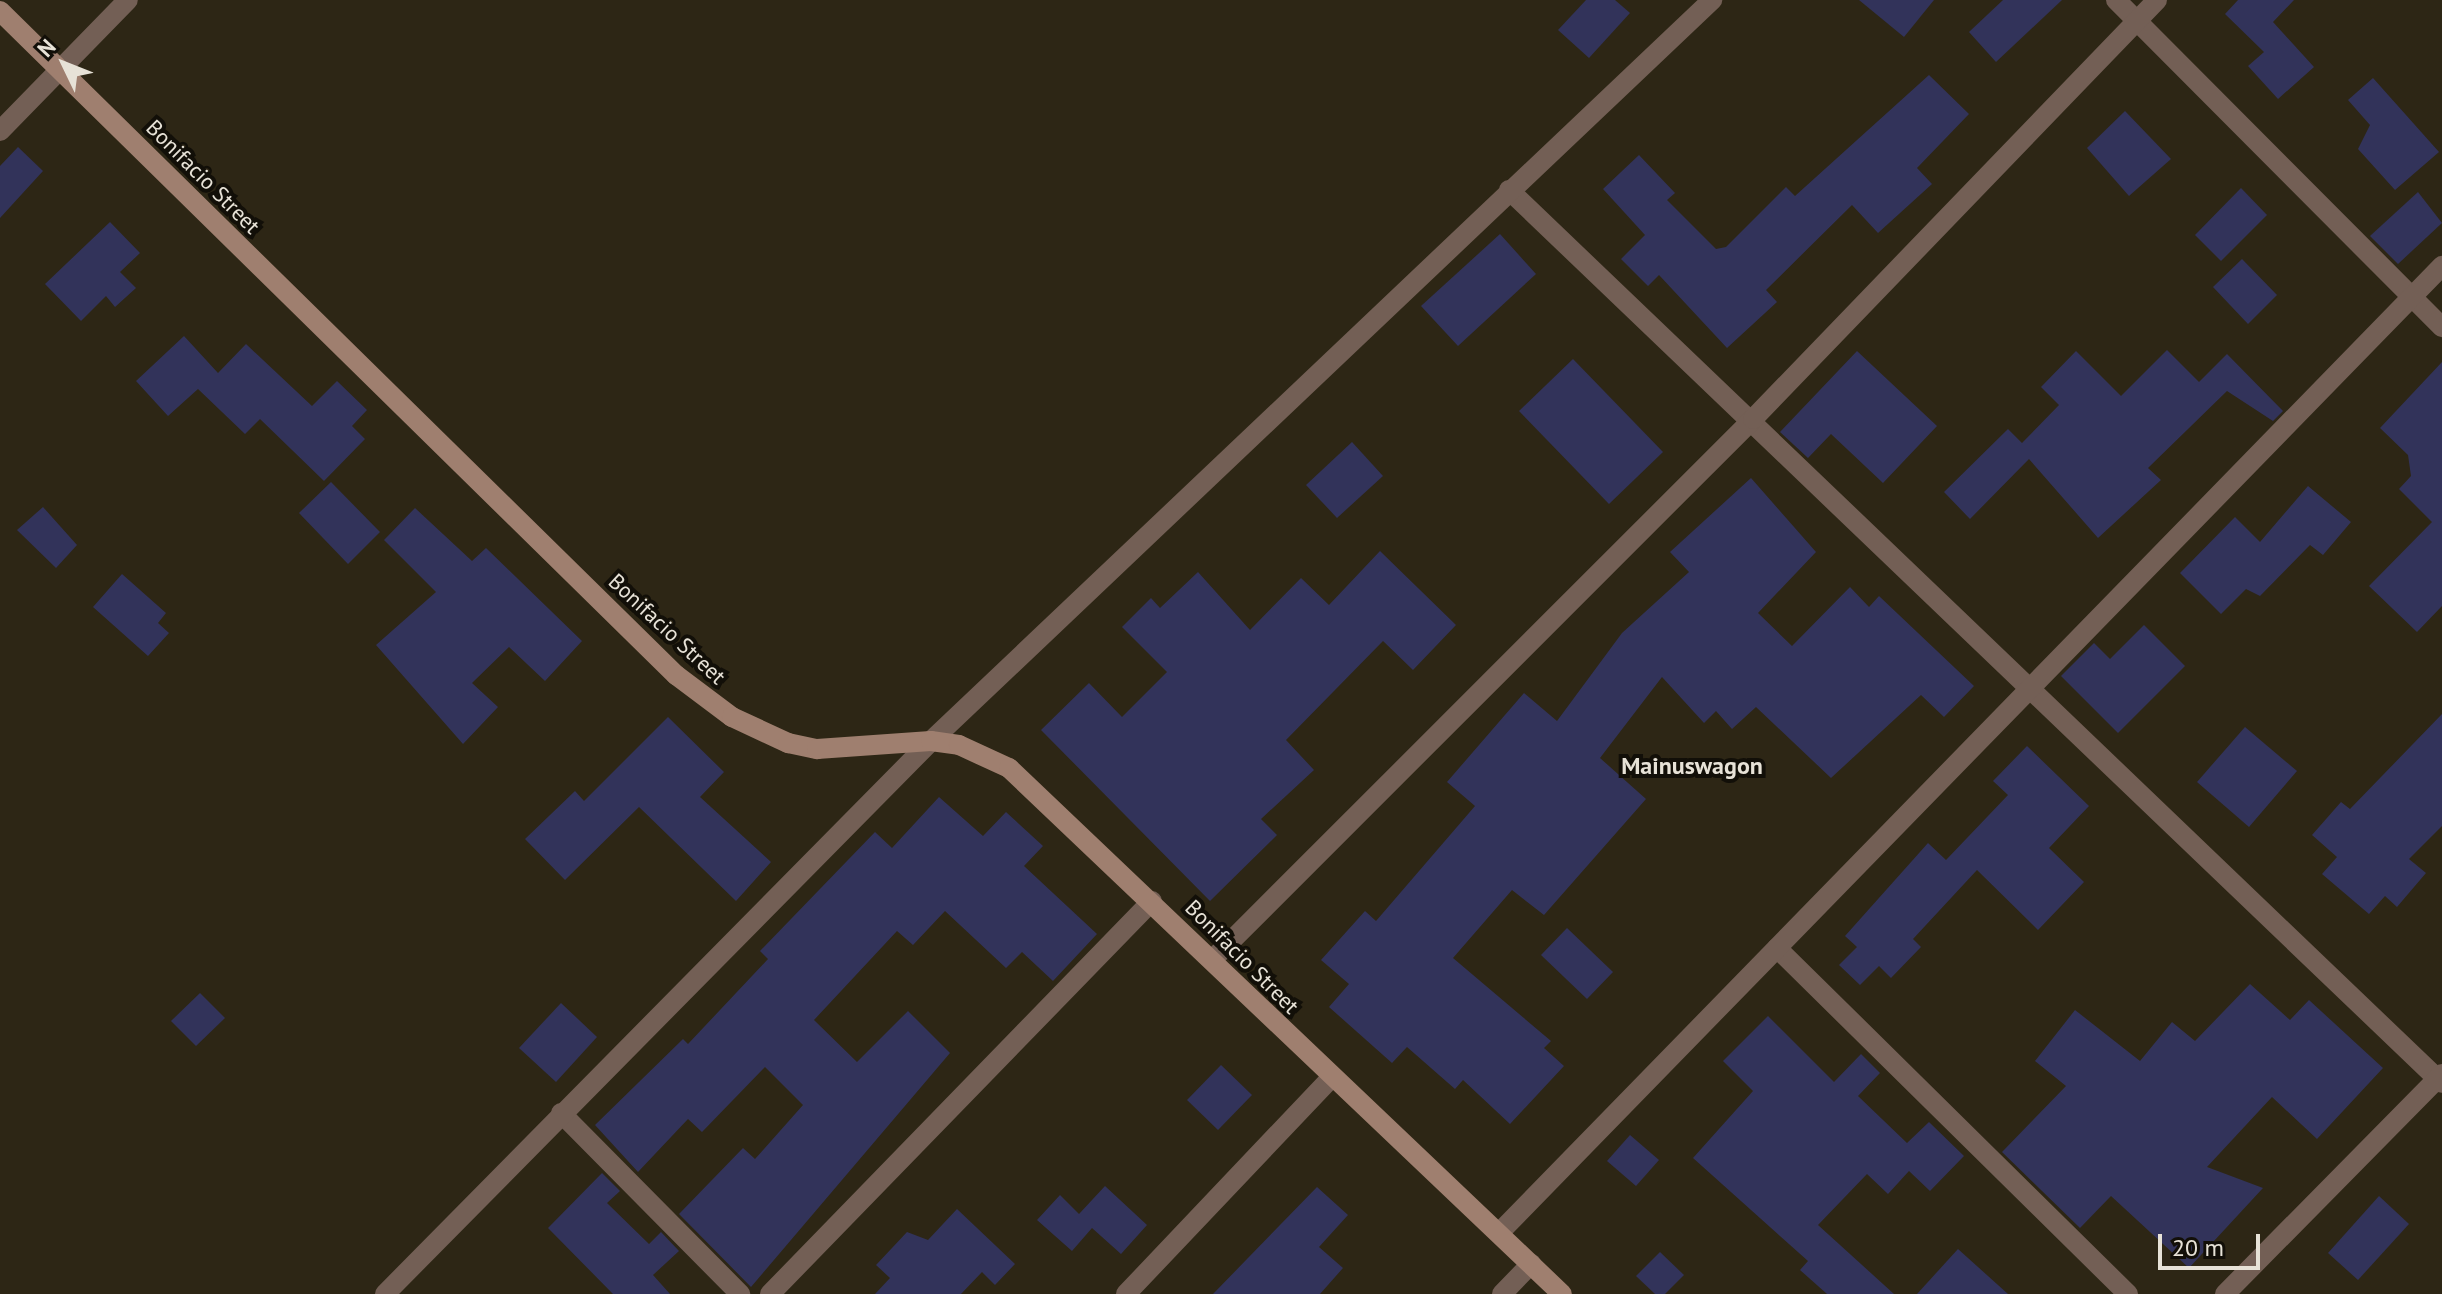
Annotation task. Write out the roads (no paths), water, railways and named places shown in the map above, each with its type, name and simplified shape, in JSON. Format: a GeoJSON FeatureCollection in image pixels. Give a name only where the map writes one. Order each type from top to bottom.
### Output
{"type":"FeatureCollection","features":[{"type":"Feature","properties":{"kind":"street"},"geometry":{"type":"LineString","coordinates":[[0,131],[128,0]]}},
{"type":"Feature","properties":{"kind":"street"},"geometry":{"type":"LineString","coordinates":[[385,1294],[931,741],[1712,0]]}},
{"type":"Feature","properties":{"kind":"street"},"geometry":{"type":"LineString","coordinates":[[2116,0],[2442,327]]}},
{"type":"Feature","properties":{"kind":"street"},"geometry":{"type":"LineString","coordinates":[[1212,960],[1753,419],[2157,0]]}},
{"type":"Feature","properties":{"kind":"street","name":"Bonifacio Street"},"geometry":{"type":"LineString","coordinates":[[0,11],[703,697],[760,732],[817,749],[931,741],[959,745],[1009,768],[1152,901],[1331,1078],[1562,1294]]}},
{"type":"Feature","properties":{"kind":"street"},"geometry":{"type":"LineString","coordinates":[[1509,190],[2033,685],[2440,1079],[2225,1294]]}},
{"type":"Feature","properties":{"kind":"street"},"geometry":{"type":"LineString","coordinates":[[1499,1233],[2442,266]]}},
{"type":"Feature","properties":{"kind":"street"},"geometry":{"type":"LineString","coordinates":[[770,1294],[1152,901]]}},
{"type":"Feature","properties":{"kind":"street"},"geometry":{"type":"LineString","coordinates":[[1777,948],[2128,1294]]}},
{"type":"Feature","properties":{"kind":"street"},"geometry":{"type":"LineString","coordinates":[[1126,1294],[1331,1078]]}},
{"type":"Feature","properties":{"kind":"street"},"geometry":{"type":"LineString","coordinates":[[561,1113],[740,1294]]}},
{"type":"Feature","properties":{"kind":"street"},"geometry":{"type":"LineString","coordinates":[[1502,1294],[1531,1264]]}},
{"type":"Feature","properties":{"kind":"district","name":"Mainuswagon"},"geometry":{"type":"Point","coordinates":[1692,766]}}]}
